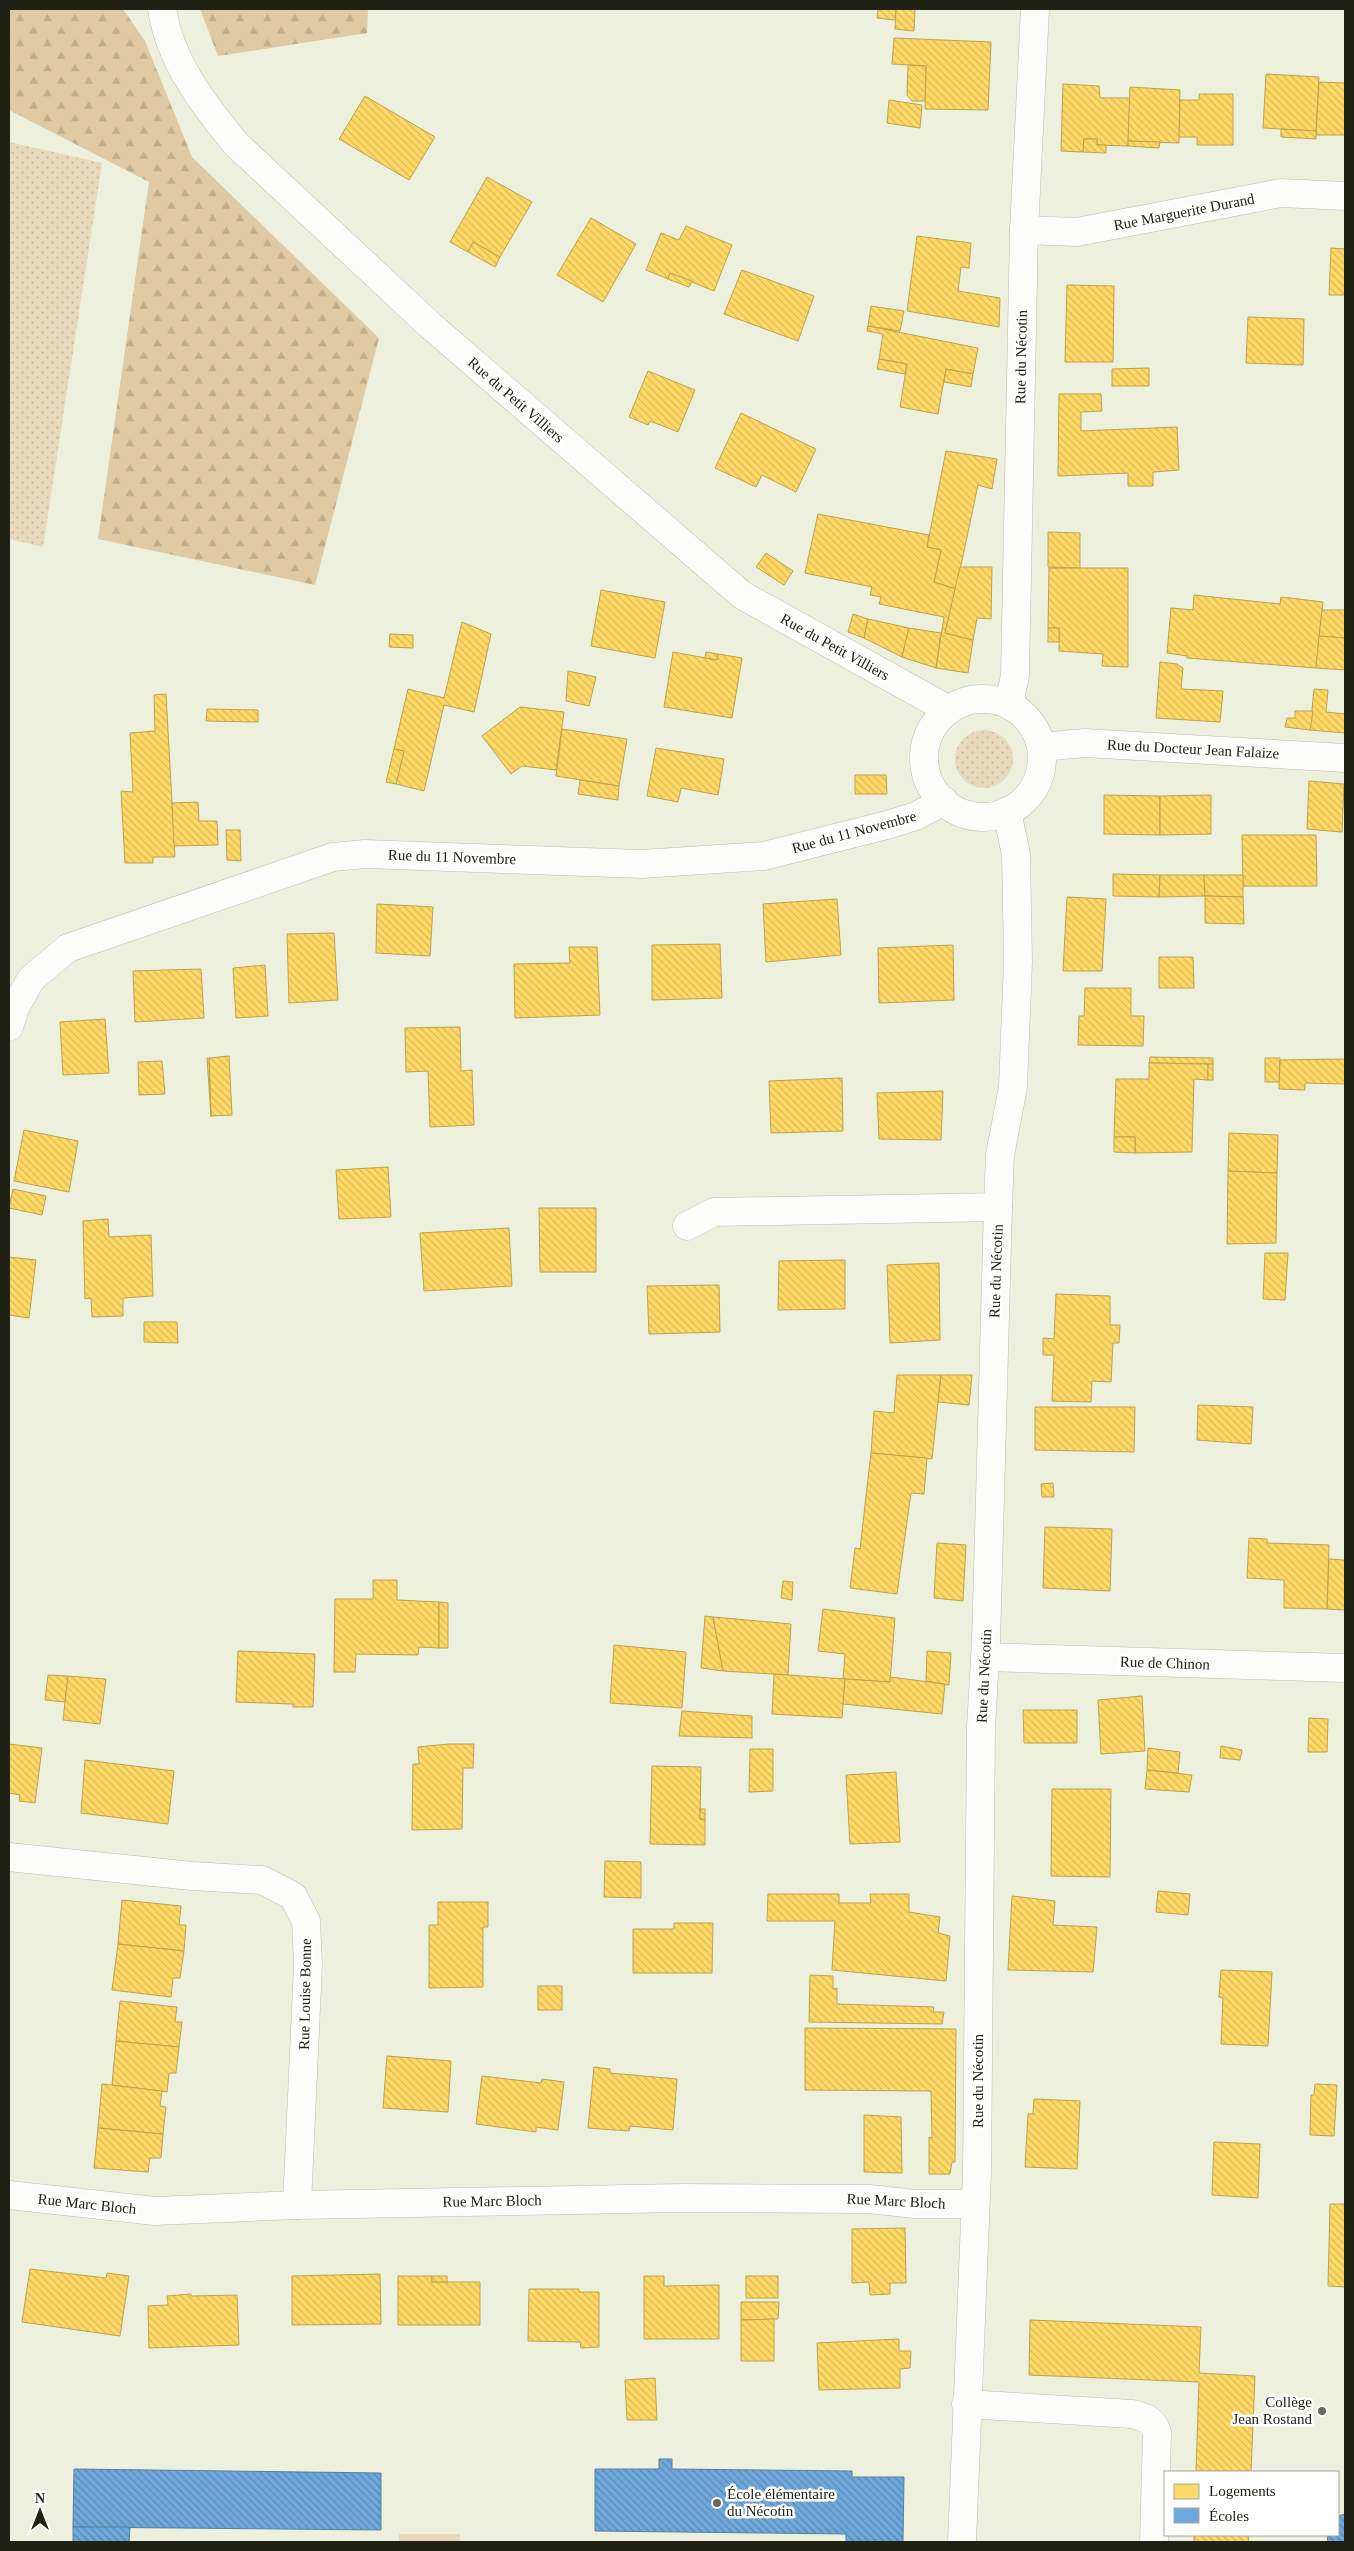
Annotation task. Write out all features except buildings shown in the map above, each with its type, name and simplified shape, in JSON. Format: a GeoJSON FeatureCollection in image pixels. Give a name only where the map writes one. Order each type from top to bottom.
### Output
{"type":"FeatureCollection","features":[{"type":"Feature","properties":{"kind":"street","name":"Rue du Petit Villiers"},"geometry":{"type":"LineString","coordinates":[[162,9],[165,27],[182,69],[210,112],[236,144],[431,326],[742,595],[949,710]]}},
{"type":"Feature","properties":{"kind":"street","name":"Rue du Nécotin"},"geometry":{"type":"LineString","coordinates":[[1009,705],[1015,675],[1024,230],[1035,9]]}},
{"type":"Feature","properties":{"kind":"street","name":"Rue Marguerite Durand"},"geometry":{"type":"LineString","coordinates":[[1024,230],[1078,232],[1281,193],[1345,196]]}},
{"type":"Feature","properties":{"kind":"street"},"geometry":{"type":"LineString","coordinates":[[978,699],[994,699],[1009,705],[1024,715],[1036,730],[1041,747],[1042,763],[1039,778],[1032,792],[1021,803],[1007,811],[991,816],[974,816],[958,810],[944,801],[930,780],[924,754],[928,738],[936,722],[949,710],[963,703],[978,699]]}},
{"type":"Feature","properties":{"kind":"street","name":"Rue du Docteur Jean Falaize"},"geometry":{"type":"LineString","coordinates":[[1041,747],[1085,743],[1345,758]]}},
{"type":"Feature","properties":{"kind":"street","name":"Rue du 11 Novembre"},"geometry":{"type":"LineString","coordinates":[[9,1027],[15,1008],[31,979],[68,948],[333,857],[365,854],[642,864],[764,856],[916,816],[944,801]]}},
{"type":"Feature","properties":{"kind":"street","name":"Rue du Nécotin"},"geometry":{"type":"LineString","coordinates":[[962,2542],[975,2204],[981,1727],[985,1657],[998,1207],[1000,1155],[1013,1087],[1018,962],[1016,855],[1007,811]]}},
{"type":"Feature","properties":{"kind":"street"},"geometry":{"type":"LineString","coordinates":[[688,1226],[714,1212],[998,1207]]}},
{"type":"Feature","properties":{"kind":"street","name":"Rue de Chinon"},"geometry":{"type":"LineString","coordinates":[[985,1657],[1345,1668]]}},
{"type":"Feature","properties":{"kind":"street","name":"Rue Louise Bonne"},"geometry":{"type":"LineString","coordinates":[[9,1857],[192,1876],[262,1880],[293,1896],[306,1921],[308,1966],[297,2205]]}},
{"type":"Feature","properties":{"kind":"street","name":"Rue Marc Bloch"},"geometry":{"type":"LineString","coordinates":[[9,2195],[155,2211],[297,2205],[682,2198],[869,2199],[915,2204],[975,2204]]}},
{"type":"Feature","properties":{"kind":"street"},"geometry":{"type":"LineString","coordinates":[[966,2404],[1132,2414],[1145,2417],[1154,2424],[1157,2432],[1154,2542]]}},
{"type":"Feature","properties":{"kind":"shaded area"},"geometry":{"type":"Polygon","coordinates":[[[9,142],[102,163],[43,547],[9,539],[9,142]]]}},
{"type":"Feature","properties":{"kind":"shaded area"},"geometry":{"type":"Polygon","coordinates":[[[984,730],[995,732],[1008,743],[1013,759],[1011,770],[1000,783],[984,788],[973,786],[960,775],[955,759],[957,748],[968,735],[984,730]]]}},
{"type":"Feature","properties":{"kind":"shaded area"},"geometry":{"type":"Polygon","coordinates":[[[399,2534],[460,2534],[460,2542],[399,2542],[399,2534]]]}},
{"type":"Feature","properties":{"kind":"green space"},"geometry":{"type":"Polygon","coordinates":[[[9,9],[123,9],[145,41],[192,157],[379,338],[315,585],[98,539],[149,182],[9,110],[9,9]]]}},
{"type":"Feature","properties":{"kind":"green space"},"geometry":{"type":"Polygon","coordinates":[[[200,9],[368,9],[367,33],[218,56],[200,9]]]}},
{"type":"Feature","properties":{"kind":"place","name":"Collège Jean Rostand"},"geometry":{"type":"Point","coordinates":[1322,2411]}},
{"type":"Feature","properties":{"kind":"place","name":"École élémentaire du Nécotin"},"geometry":{"type":"Point","coordinates":[717,2503]}}]}
